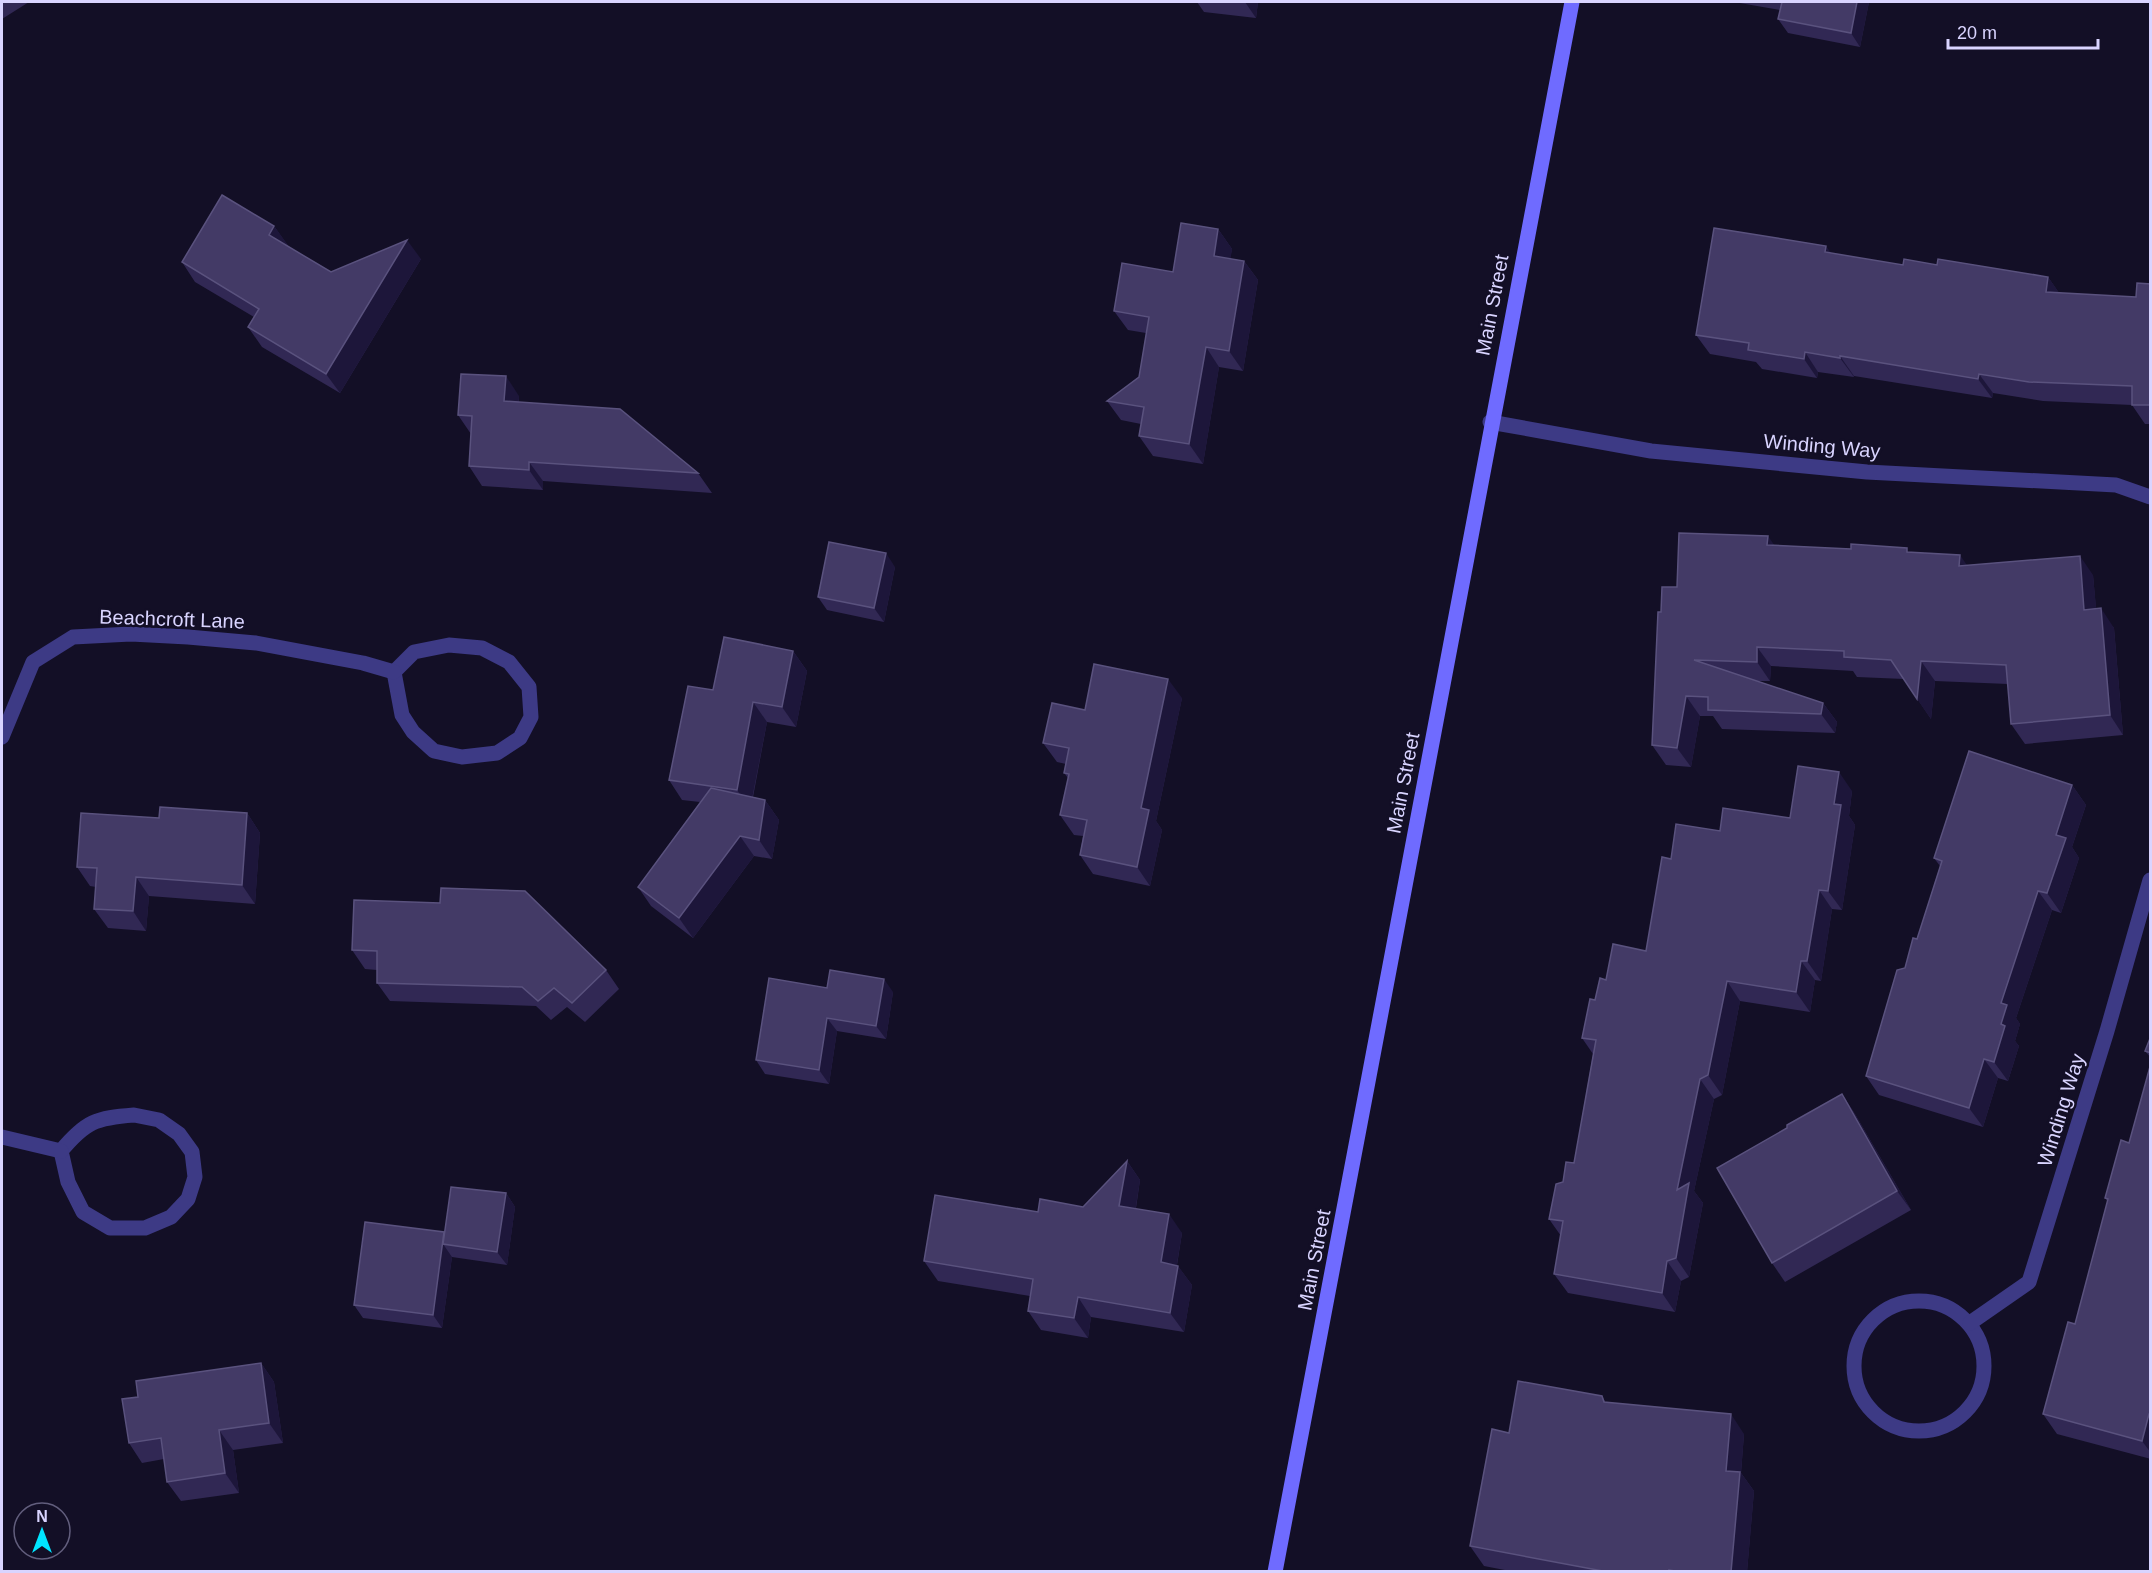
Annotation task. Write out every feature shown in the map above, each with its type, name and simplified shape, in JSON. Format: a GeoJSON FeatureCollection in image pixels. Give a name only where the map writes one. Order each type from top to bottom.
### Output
{"type":"FeatureCollection","features":[{"type":"Feature","properties":{"kind":"main road","name":"Main Street"},"geometry":{"type":"LineString","coordinates":[[1275,1572],[1342,1226],[1490,422],[1572,2]]}},
{"type":"Feature","properties":{"kind":"street","name":"Winding Way"},"geometry":{"type":"LineString","coordinates":[[1490,422],[1651,451],[1867,472],[2116,486],[2151,497]]}},
{"type":"Feature","properties":{"kind":"street","name":"Beachcroft Lane"},"geometry":{"type":"LineString","coordinates":[[2,737],[33,662],[74,637],[130,634],[256,643],[363,663],[394,672]]}},
{"type":"Feature","properties":{"kind":"street"},"geometry":{"type":"LineString","coordinates":[[448,645],[482,648],[509,662],[530,687],[531,717],[520,738],[497,753],[462,757],[434,752],[413,732],[402,715],[394,672],[414,652],[448,645]]}},
{"type":"Feature","properties":{"kind":"street","name":"Winding Way"},"geometry":{"type":"LineString","coordinates":[[1970,1323],[2029,1282],[2107,1032],[2151,880]]}},
{"type":"Feature","properties":{"kind":"street"},"geometry":{"type":"LineString","coordinates":[[134,1115],[159,1120],[179,1134],[192,1152],[195,1177],[188,1198],[171,1217],[145,1228],[110,1228],[84,1212],[68,1182],[61,1151],[78,1130],[105,1117],[134,1115]]}},
{"type":"Feature","properties":{"kind":"street"},"geometry":{"type":"LineString","coordinates":[[2,1137],[61,1151]]}},
{"type":"Feature","properties":{"kind":"street"},"geometry":{"type":"LineString","coordinates":[[1926,1301],[1950,1308],[1970,1323],[1981,1342],[1985,1365],[1982,1386],[1971,1406],[1963,1414],[1954,1421],[1933,1430],[1911,1430],[1891,1425],[1873,1412],[1860,1395],[1854,1374],[1855,1352],[1863,1332],[1879,1313],[1902,1302],[1926,1301]]}},
{"type":"Feature","properties":{"kind":"building"},"geometry":{"type":"Polygon","coordinates":[[[1782,2],[1857,2],[1851,33],[1778,19],[1782,2]]]}},
{"type":"Feature","properties":{"kind":"building"},"geometry":{"type":"Polygon","coordinates":[[[222,195],[274,226],[269,235],[331,272],[407,240],[326,374],[248,327],[259,309],[182,262],[222,195]]]}},
{"type":"Feature","properties":{"kind":"building"},"geometry":{"type":"Polygon","coordinates":[[[1181,223],[1218,229],[1214,256],[1244,261],[1229,351],[1206,347],[1189,444],[1139,436],[1144,407],[1107,401],[1139,377],[1149,317],[1114,311],[1122,263],[1173,272],[1181,223]]]}},
{"type":"Feature","properties":{"kind":"building"},"geometry":{"type":"Polygon","coordinates":[[[1714,228],[1826,246],[1825,252],[1903,265],[1904,259],[1937,265],[1938,259],[2048,277],[2046,292],[2136,297],[2137,283],[2151,284],[2151,405],[2132,405],[2132,386],[2029,382],[1979,374],[1978,379],[1805,352],[1804,359],[1748,350],[1749,343],[1696,335],[1714,228]]]}},
{"type":"Feature","properties":{"kind":"building"},"geometry":{"type":"Polygon","coordinates":[[[461,374],[506,376],[504,401],[620,409],[698,473],[529,462],[529,470],[469,466],[472,416],[458,415],[461,374]]]}},
{"type":"Feature","properties":{"kind":"building"},"geometry":{"type":"Polygon","coordinates":[[[1679,533],[1768,536],[1767,545],[1851,549],[1851,544],[1907,548],[1907,552],[1960,555],[1959,566],[2080,556],[2084,610],[2101,608],[2110,715],[2011,724],[2006,665],[1921,661],[1917,699],[1891,660],[1844,657],[1844,651],[1757,647],[1757,662],[1694,660],[1823,703],[1821,714],[1708,710],[1708,697],[1686,696],[1677,748],[1652,745],[1658,612],[1661,612],[1662,587],[1677,587],[1679,533]]]}},
{"type":"Feature","properties":{"kind":"building"},"geometry":{"type":"Polygon","coordinates":[[[829,542],[886,553],[874,608],[818,597],[829,542]]]}},
{"type":"Feature","properties":{"kind":"building"},"geometry":{"type":"Polygon","coordinates":[[[724,637],[793,651],[782,707],[753,702],[737,790],[669,780],[688,686],[713,690],[724,637]]]}},
{"type":"Feature","properties":{"kind":"building"},"geometry":{"type":"Polygon","coordinates":[[[1094,664],[1168,679],[1141,808],[1149,810],[1137,867],[1080,855],[1087,820],[1060,815],[1069,774],[1064,773],[1069,748],[1043,743],[1052,703],[1085,710],[1094,664]]]}},
{"type":"Feature","properties":{"kind":"building"},"geometry":{"type":"Polygon","coordinates":[[[1969,751],[2072,785],[2056,835],[2066,838],[2047,893],[2038,891],[2001,1003],[2007,1005],[2001,1024],[2005,1026],[1994,1062],[1984,1059],[1969,1108],[1866,1076],[1897,970],[1905,968],[1913,938],[1917,939],[1942,861],[1934,858],[1969,751]]]}},
{"type":"Feature","properties":{"kind":"building"},"geometry":{"type":"Polygon","coordinates":[[[1798,766],[1839,772],[1834,804],[1841,805],[1828,891],[1819,890],[1807,961],[1801,961],[1796,992],[1727,981],[1708,1075],[1700,1079],[1677,1190],[1689,1183],[1676,1258],[1667,1261],[1662,1293],[1554,1274],[1563,1221],[1549,1219],[1556,1184],[1563,1182],[1566,1162],[1574,1163],[1596,1040],[1582,1038],[1590,999],[1595,1000],[1600,978],[1606,980],[1613,944],[1646,951],[1662,857],[1671,859],[1676,824],[1720,831],[1723,808],[1790,818],[1798,766]]]}},
{"type":"Feature","properties":{"kind":"building"},"geometry":{"type":"Polygon","coordinates":[[[711,788],[765,800],[759,840],[740,836],[679,918],[638,887],[711,788]]]}},
{"type":"Feature","properties":{"kind":"building"},"geometry":{"type":"Polygon","coordinates":[[[160,807],[247,813],[242,885],[136,877],[133,911],[94,909],[97,868],[77,867],[81,813],[159,818],[160,807]]]}},
{"type":"Feature","properties":{"kind":"building"},"geometry":{"type":"Polygon","coordinates":[[[441,888],[525,891],[606,970],[572,1003],[554,988],[538,1001],[522,987],[377,983],[377,951],[352,950],[354,900],[440,903],[441,888]]]}},
{"type":"Feature","properties":{"kind":"building"},"geometry":{"type":"Polygon","coordinates":[[[830,970],[884,979],[876,1026],[827,1018],[819,1070],[756,1060],[769,978],[827,988],[830,970]]]}},
{"type":"Feature","properties":{"kind":"building"},"geometry":{"type":"Polygon","coordinates":[[[2151,1036],[2151,1053],[2145,1051],[2151,1036]]]}},
{"type":"Feature","properties":{"kind":"building"},"geometry":{"type":"Polygon","coordinates":[[[2151,1063],[2151,1414],[2149,1414],[2142,1441],[2043,1414],[2068,1322],[2075,1324],[2121,1140],[2129,1143],[2151,1063]]]}},
{"type":"Feature","properties":{"kind":"building"},"geometry":{"type":"Polygon","coordinates":[[[1842,1094],[1897,1191],[1772,1263],[1717,1168],[1842,1094]]]}},
{"type":"Feature","properties":{"kind":"building"},"geometry":{"type":"Polygon","coordinates":[[[1127,1161],[1119,1206],[1169,1214],[1161,1262],[1178,1266],[1170,1313],[1078,1297],[1074,1318],[1028,1311],[1033,1279],[924,1261],[935,1195],[1038,1212],[1040,1199],[1083,1207],[1127,1161]]]}},
{"type":"Feature","properties":{"kind":"building"},"geometry":{"type":"Polygon","coordinates":[[[451,1187],[506,1193],[497,1252],[443,1244],[451,1187]]]}},
{"type":"Feature","properties":{"kind":"building"},"geometry":{"type":"Polygon","coordinates":[[[365,1222],[444,1232],[433,1315],[354,1305],[365,1222]]]}},
{"type":"Feature","properties":{"kind":"building"},"geometry":{"type":"Polygon","coordinates":[[[261,1363],[269,1423],[219,1430],[225,1473],[167,1482],[161,1438],[129,1443],[122,1399],[138,1397],[136,1381],[261,1363]]]}},
{"type":"Feature","properties":{"kind":"building"},"geometry":{"type":"Polygon","coordinates":[[[1518,1381],[1602,1396],[1604,1402],[1731,1414],[1726,1471],[1740,1472],[1731,1572],[1669,1570],[1669,1572],[1608,1572],[1470,1546],[1492,1429],[1509,1433],[1518,1381]]]}}]}
